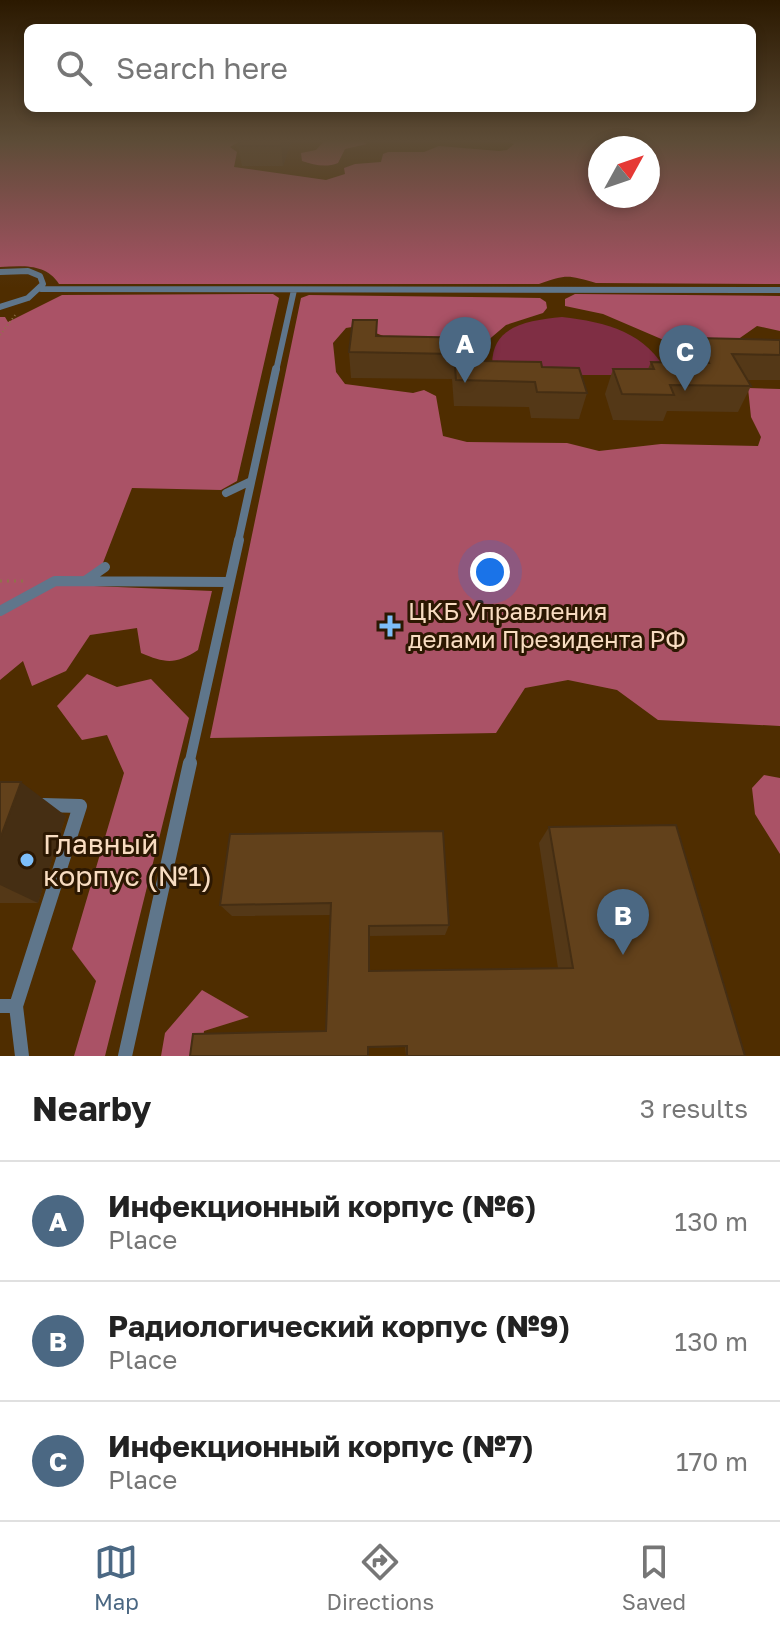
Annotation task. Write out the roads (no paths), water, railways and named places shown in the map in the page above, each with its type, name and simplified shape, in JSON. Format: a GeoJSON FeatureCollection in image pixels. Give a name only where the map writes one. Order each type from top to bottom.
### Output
{"type":"FeatureCollection","features":[{"type":"Feature","properties":{"kind":"lane"},"geometry":{"type":"LineString","coordinates":[[0,272],[35,273],[43,280],[41,289]]}},
{"type":"Feature","properties":{"kind":"lane"},"geometry":{"type":"LineString","coordinates":[[0,307],[28,298],[41,289],[780,290]]}},
{"type":"Feature","properties":{"kind":"lane"},"geometry":{"type":"LineString","coordinates":[[125,1056],[294,290]]}},
{"type":"Feature","properties":{"kind":"lane"},"geometry":{"type":"LineString","coordinates":[[226,493],[251,481]]}},
{"type":"Feature","properties":{"kind":"lane"},"geometry":{"type":"LineString","coordinates":[[85,581],[105,567]]}},
{"type":"Feature","properties":{"kind":"lane"},"geometry":{"type":"LineString","coordinates":[[0,611],[55,581],[229,582]]}},
{"type":"Feature","properties":{"kind":"lane"},"geometry":{"type":"LineString","coordinates":[[22,1056],[8,1006],[80,806],[32,805]]}},
{"type":"Feature","properties":{"kind":"place","name":"Инфекционный корпус (№6)"},"geometry":{"type":"Point","coordinates":[465,383]}},
{"type":"Feature","properties":{"kind":"place","name":"Инфекционный корпус (№7)"},"geometry":{"type":"Point","coordinates":[685,391]}},
{"type":"Feature","properties":{"kind":"place","name":"ЦКБ Управления делами Президента РФ"},"geometry":{"type":"Point","coordinates":[390,626]}},
{"type":"Feature","properties":{"kind":"place","name":"Главный корпус (№1)"},"geometry":{"type":"Point","coordinates":[27,860]}},
{"type":"Feature","properties":{"kind":"place","name":"Радиологический корпус (№9)"},"geometry":{"type":"Point","coordinates":[623,955]}}]}
